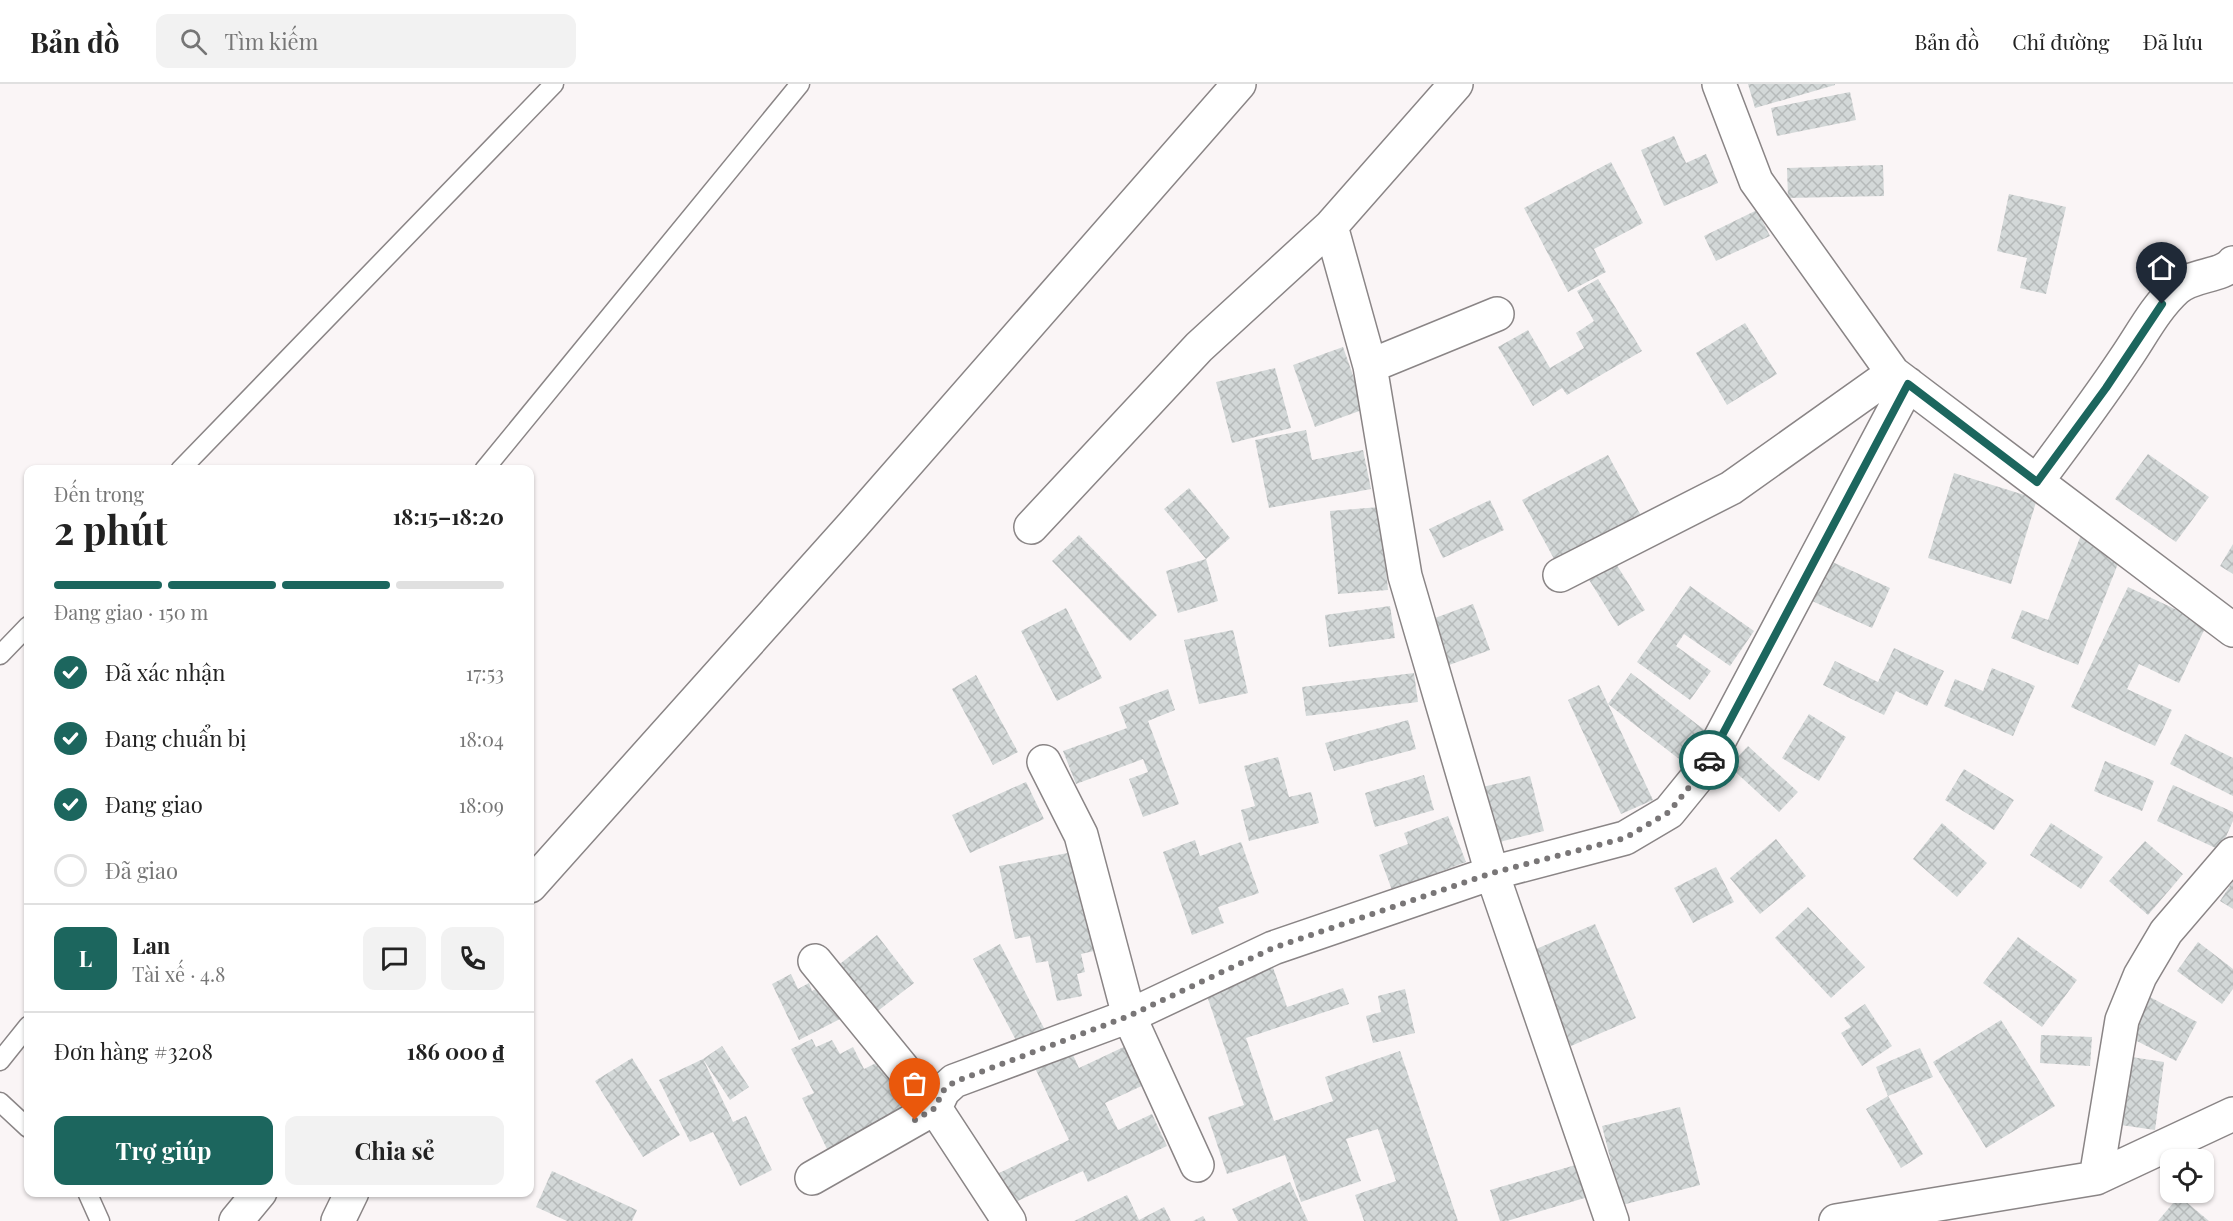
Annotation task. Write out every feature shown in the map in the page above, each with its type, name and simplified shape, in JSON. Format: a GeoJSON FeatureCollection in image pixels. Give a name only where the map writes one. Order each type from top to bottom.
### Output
{"type":"FeatureCollection","features":[{"type":"Feature","properties":{"kind":"street"},"geometry":{"type":"LineString","coordinates":[[534,882],[867,508],[1239,84]]}},
{"type":"Feature","properties":{"kind":"street"},"geometry":{"type":"LineString","coordinates":[[1031,526],[1199,347],[1331,226],[1456,84]]}},
{"type":"Feature","properties":{"kind":"street"},"geometry":{"type":"LineString","coordinates":[[1719,84],[1756,181],[1901,379],[2233,630]]}},
{"type":"Feature","properties":{"kind":"street"},"geometry":{"type":"LineString","coordinates":[[1331,226],[1371,366],[1405,576],[1492,873],[1612,1221]]}},
{"type":"Feature","properties":{"kind":"street"},"geometry":{"type":"LineString","coordinates":[[2037,482],[2106,388],[2162,304],[2177,287],[2191,279],[2231,268]]}},
{"type":"Feature","properties":{"kind":"street"},"geometry":{"type":"LineString","coordinates":[[1371,366],[1497,314]]}},
{"type":"Feature","properties":{"kind":"street"},"geometry":{"type":"LineString","coordinates":[[1560,575],[1731,488],[1901,379]]}},
{"type":"Feature","properties":{"kind":"street"},"geometry":{"type":"LineString","coordinates":[[812,1178],[935,1108],[943,1091],[954,1082],[1129,1016],[1273,948],[1492,873],[1625,838],[1669,812],[1704,769],[1901,379]]}},
{"type":"Feature","properties":{"kind":"street"},"geometry":{"type":"LineString","coordinates":[[1044,762],[1081,835],[1129,1016],[1197,1165]]}},
{"type":"Feature","properties":{"kind":"street"},"geometry":{"type":"LineString","coordinates":[[2096,1178],[2122,1020],[2140,976],[2166,932],[2233,854]]}},
{"type":"Feature","properties":{"kind":"street"},"geometry":{"type":"LineString","coordinates":[[815,961],[935,1108],[1009,1221]]}},
{"type":"Feature","properties":{"kind":"street"},"geometry":{"type":"LineString","coordinates":[[1836,1221],[2096,1178],[2233,1114]]}},
{"type":"Feature","properties":{"kind":"street"},"geometry":{"type":"LineString","coordinates":[[236,1221],[256,1197]]}},
{"type":"Feature","properties":{"kind":"street"},"geometry":{"type":"LineString","coordinates":[[338,1221],[350,1197]]}},
{"type":"Feature","properties":{"kind":"lane"},"geometry":{"type":"LineString","coordinates":[[185,465],[554,84]]}},
{"type":"Feature","properties":{"kind":"lane"},"geometry":{"type":"LineString","coordinates":[[488,465],[800,84]]}},
{"type":"Feature","properties":{"kind":"lane"},"geometry":{"type":"LineString","coordinates":[[0,655],[24,630]]}},
{"type":"Feature","properties":{"kind":"lane"},"geometry":{"type":"LineString","coordinates":[[0,1061],[24,1031]]}},
{"type":"Feature","properties":{"kind":"lane"},"geometry":{"type":"LineString","coordinates":[[0,1102],[24,1124]]}},
{"type":"Feature","properties":{"kind":"lane"},"geometry":{"type":"LineString","coordinates":[[89,1197],[100,1221]]}},
{"type":"Feature","properties":{"kind":"building"},"geometry":{"type":"Polygon","coordinates":[[[1748,84],[1835,84],[1835,85],[1755,108],[1748,84]]]}},
{"type":"Feature","properties":{"kind":"building"},"geometry":{"type":"Polygon","coordinates":[[[1850,92],[1856,120],[1777,136],[1771,108],[1850,92]]]}},
{"type":"Feature","properties":{"kind":"building"},"geometry":{"type":"Polygon","coordinates":[[[1674,136],[1686,163],[1706,154],[1718,183],[1664,206],[1641,150],[1674,136]]]}},
{"type":"Feature","properties":{"kind":"building"},"geometry":{"type":"Polygon","coordinates":[[[1611,162],[1643,223],[1594,249],[1606,272],[1568,292],[1524,208],[1611,162]]]}},
{"type":"Feature","properties":{"kind":"building"},"geometry":{"type":"Polygon","coordinates":[[[1883,165],[1884,196],[1788,198],[1787,168],[1883,165]]]}},
{"type":"Feature","properties":{"kind":"building"},"geometry":{"type":"Polygon","coordinates":[[[2009,194],[2066,207],[2046,294],[2020,288],[2027,258],[1997,251],[2009,194]]]}},
{"type":"Feature","properties":{"kind":"building"},"geometry":{"type":"Polygon","coordinates":[[[1757,210],[1770,236],[1716,261],[1704,236],[1757,210]]]}},
{"type":"Feature","properties":{"kind":"building"},"geometry":{"type":"Polygon","coordinates":[[[1598,279],[1642,351],[1567,395],[1562,388],[1533,406],[1498,347],[1528,330],[1550,368],[1584,348],[1576,333],[1594,321],[1577,291],[1598,279]]]}},
{"type":"Feature","properties":{"kind":"building"},"geometry":{"type":"Polygon","coordinates":[[[1745,323],[1777,374],[1727,405],[1696,353],[1745,323]]]}},
{"type":"Feature","properties":{"kind":"building"},"geometry":{"type":"Polygon","coordinates":[[[1343,347],[1365,409],[1315,427],[1293,365],[1343,347]]]}},
{"type":"Feature","properties":{"kind":"building"},"geometry":{"type":"Polygon","coordinates":[[[1275,368],[1291,428],[1232,443],[1216,382],[1275,368]]]}},
{"type":"Feature","properties":{"kind":"building"},"geometry":{"type":"Polygon","coordinates":[[[1306,430],[1312,460],[1363,450],[1371,489],[1269,508],[1255,440],[1306,430]]]}},
{"type":"Feature","properties":{"kind":"building"},"geometry":{"type":"Polygon","coordinates":[[[2148,454],[2209,497],[2176,542],[2115,499],[2148,454]]]}},
{"type":"Feature","properties":{"kind":"building"},"geometry":{"type":"Polygon","coordinates":[[[1608,455],[1645,523],[1559,568],[1522,500],[1608,455]]]}},
{"type":"Feature","properties":{"kind":"building"},"geometry":{"type":"Polygon","coordinates":[[[1954,473],[2037,499],[2011,584],[1928,558],[1954,473]]]}},
{"type":"Feature","properties":{"kind":"building"},"geometry":{"type":"Polygon","coordinates":[[[1189,488],[1230,538],[1206,559],[1164,509],[1189,488]]]}},
{"type":"Feature","properties":{"kind":"building"},"geometry":{"type":"Polygon","coordinates":[[[1490,500],[1504,530],[1443,558],[1429,529],[1490,500]]]}},
{"type":"Feature","properties":{"kind":"building"},"geometry":{"type":"Polygon","coordinates":[[[1380,507],[1388,590],[1338,594],[1330,511],[1380,507]]]}},
{"type":"Feature","properties":{"kind":"building"},"geometry":{"type":"Polygon","coordinates":[[[1079,535],[1157,615],[1130,641],[1052,561],[1079,535]]]}},
{"type":"Feature","properties":{"kind":"building"},"geometry":{"type":"Polygon","coordinates":[[[2081,535],[2123,551],[2078,665],[2011,638],[2022,610],[2048,620],[2081,535]]]}},
{"type":"Feature","properties":{"kind":"building"},"geometry":{"type":"Polygon","coordinates":[[[2233,544],[2233,574],[2220,566],[2233,544]]]}},
{"type":"Feature","properties":{"kind":"building"},"geometry":{"type":"Polygon","coordinates":[[[1206,559],[1218,601],[1178,613],[1166,571],[1206,559]]]}},
{"type":"Feature","properties":{"kind":"building"},"geometry":{"type":"Polygon","coordinates":[[[1613,559],[1645,610],[1618,626],[1586,575],[1613,559]]]}},
{"type":"Feature","properties":{"kind":"building"},"geometry":{"type":"Polygon","coordinates":[[[1828,560],[1890,588],[1872,628],[1810,600],[1828,560]]]}},
{"type":"Feature","properties":{"kind":"building"},"geometry":{"type":"Polygon","coordinates":[[[1690,586],[1754,631],[1730,666],[1684,634],[1676,646],[1711,671],[1690,700],[1637,662],[1690,586]]]}},
{"type":"Feature","properties":{"kind":"building"},"geometry":{"type":"Polygon","coordinates":[[[2128,587],[2207,624],[2179,683],[2139,664],[2127,689],[2172,710],[2155,746],[2071,707],[2128,587]]]}},
{"type":"Feature","properties":{"kind":"building"},"geometry":{"type":"Polygon","coordinates":[[[1473,604],[1490,650],[1441,668],[1424,622],[1473,604]]]}},
{"type":"Feature","properties":{"kind":"building"},"geometry":{"type":"Polygon","coordinates":[[[1390,606],[1395,638],[1329,647],[1325,615],[1390,606]]]}},
{"type":"Feature","properties":{"kind":"building"},"geometry":{"type":"Polygon","coordinates":[[[1066,608],[1102,678],[1057,701],[1021,631],[1066,608]]]}},
{"type":"Feature","properties":{"kind":"building"},"geometry":{"type":"Polygon","coordinates":[[[1233,630],[1248,693],[1199,704],[1184,640],[1233,630]]]}},
{"type":"Feature","properties":{"kind":"building"},"geometry":{"type":"Polygon","coordinates":[[[1894,648],[1944,671],[1927,706],[1896,691],[1884,715],[1823,685],[1835,661],[1878,682],[1894,648]]]}},
{"type":"Feature","properties":{"kind":"building"},"geometry":{"type":"Polygon","coordinates":[[[1992,668],[2035,686],[2013,736],[1944,706],[1955,679],[1983,691],[1992,668]]]}},
{"type":"Feature","properties":{"kind":"building"},"geometry":{"type":"Polygon","coordinates":[[[1414,673],[1418,702],[1306,716],[1302,687],[1414,673]]]}},
{"type":"Feature","properties":{"kind":"building"},"geometry":{"type":"Polygon","coordinates":[[[1631,673],[1716,739],[1692,769],[1608,704],[1631,673]]]}},
{"type":"Feature","properties":{"kind":"building"},"geometry":{"type":"Polygon","coordinates":[[[976,675],[1018,752],[993,765],[952,689],[976,675]]]}},
{"type":"Feature","properties":{"kind":"building"},"geometry":{"type":"Polygon","coordinates":[[[1599,685],[1653,800],[1621,814],[1568,700],[1599,685]]]}},
{"type":"Feature","properties":{"kind":"building"},"geometry":{"type":"Polygon","coordinates":[[[1168,689],[1175,710],[1148,721],[1179,804],[1143,817],[1129,779],[1148,772],[1143,759],[1076,784],[1063,751],[1127,728],[1119,707],[1168,689]]]}},
{"type":"Feature","properties":{"kind":"building"},"geometry":{"type":"Polygon","coordinates":[[[1809,714],[1846,737],[1819,781],[1782,758],[1809,714]]]}},
{"type":"Feature","properties":{"kind":"building"},"geometry":{"type":"Polygon","coordinates":[[[1408,720],[1416,749],[1334,771],[1325,743],[1408,720]]]}},
{"type":"Feature","properties":{"kind":"building"},"geometry":{"type":"Polygon","coordinates":[[[2185,734],[2233,758],[2233,796],[2170,764],[2185,734]]]}},
{"type":"Feature","properties":{"kind":"building"},"geometry":{"type":"Polygon","coordinates":[[[1748,746],[1798,792],[1779,812],[1729,766],[1748,746]]]}},
{"type":"Feature","properties":{"kind":"building"},"geometry":{"type":"Polygon","coordinates":[[[1278,757],[1289,797],[1311,792],[1319,823],[1249,841],[1241,810],[1255,806],[1244,766],[1278,757]]]}},
{"type":"Feature","properties":{"kind":"building"},"geometry":{"type":"Polygon","coordinates":[[[2105,761],[2154,781],[2142,811],[2094,791],[2105,761]]]}},
{"type":"Feature","properties":{"kind":"building"},"geometry":{"type":"Polygon","coordinates":[[[1964,769],[2014,800],[1994,830],[1945,800],[1964,769]]]}},
{"type":"Feature","properties":{"kind":"building"},"geometry":{"type":"Polygon","coordinates":[[[1424,775],[1434,810],[1375,827],[1365,793],[1424,775]]]}},
{"type":"Feature","properties":{"kind":"building"},"geometry":{"type":"Polygon","coordinates":[[[1530,776],[1544,831],[1491,844],[1478,788],[1530,776]]]}},
{"type":"Feature","properties":{"kind":"building"},"geometry":{"type":"Polygon","coordinates":[[[1026,782],[1044,819],[970,853],[952,815],[1026,782]]]}},
{"type":"Feature","properties":{"kind":"building"},"geometry":{"type":"Polygon","coordinates":[[[2173,785],[2233,812],[2233,821],[2220,850],[2157,821],[2173,785]]]}},
{"type":"Feature","properties":{"kind":"building"},"geometry":{"type":"Polygon","coordinates":[[[1448,816],[1466,862],[1392,890],[1379,855],[1408,844],[1404,833],[1448,816]]]}},
{"type":"Feature","properties":{"kind":"building"},"geometry":{"type":"Polygon","coordinates":[[[1942,823],[1987,863],[1957,897],[1913,859],[1942,823]]]}},
{"type":"Feature","properties":{"kind":"building"},"geometry":{"type":"Polygon","coordinates":[[[2051,823],[2103,857],[2081,889],[2030,855],[2051,823]]]}},
{"type":"Feature","properties":{"kind":"building"},"geometry":{"type":"Polygon","coordinates":[[[1776,839],[1806,876],[1760,914],[1730,878],[1776,839]]]}},
{"type":"Feature","properties":{"kind":"building"},"geometry":{"type":"Polygon","coordinates":[[[1195,840],[1200,856],[1241,842],[1259,893],[1218,907],[1224,923],[1192,935],[1163,852],[1195,840]]]}},
{"type":"Feature","properties":{"kind":"building"},"geometry":{"type":"Polygon","coordinates":[[[2145,841],[2183,874],[2148,915],[2109,881],[2145,841]]]}},
{"type":"Feature","properties":{"kind":"building"},"geometry":{"type":"Polygon","coordinates":[[[1073,852],[1094,951],[1081,954],[1085,972],[1077,974],[1082,996],[1057,1001],[1048,961],[1036,963],[1030,936],[1015,939],[999,866],[1073,852]]]}},
{"type":"Feature","properties":{"kind":"building"},"geometry":{"type":"Polygon","coordinates":[[[1716,867],[1734,902],[1693,923],[1674,888],[1716,867]]]}},
{"type":"Feature","properties":{"kind":"building"},"geometry":{"type":"Polygon","coordinates":[[[2233,881],[2233,909],[2220,901],[2233,881]]]}},
{"type":"Feature","properties":{"kind":"building"},"geometry":{"type":"Polygon","coordinates":[[[1808,907],[1865,967],[1831,998],[1775,938],[1808,907]]]}},
{"type":"Feature","properties":{"kind":"building"},"geometry":{"type":"Polygon","coordinates":[[[1595,924],[1636,1018],[1571,1046],[1529,952],[1595,924]]]}},
{"type":"Feature","properties":{"kind":"building"},"geometry":{"type":"Polygon","coordinates":[[[877,935],[914,983],[870,1017],[832,970],[877,935]]]}},
{"type":"Feature","properties":{"kind":"building"},"geometry":{"type":"Polygon","coordinates":[[[2018,937],[2077,980],[2042,1027],[1983,983],[2018,937]]]}},
{"type":"Feature","properties":{"kind":"building"},"geometry":{"type":"Polygon","coordinates":[[[2198,942],[2233,969],[2233,989],[2222,1004],[2177,971],[2198,942]]]}},
{"type":"Feature","properties":{"kind":"building"},"geometry":{"type":"Polygon","coordinates":[[[1000,944],[1045,1030],[1018,1044],[973,959],[1000,944]]]}},
{"type":"Feature","properties":{"kind":"building"},"geometry":{"type":"Polygon","coordinates":[[[1271,962],[1287,1007],[1343,988],[1349,1004],[1246,1038],[1274,1121],[1333,1101],[1325,1077],[1400,1051],[1458,1221],[1364,1221],[1355,1195],[1396,1181],[1378,1129],[1346,1139],[1361,1181],[1301,1202],[1285,1155],[1227,1174],[1208,1117],[1244,1105],[1203,984],[1271,962]]]}},
{"type":"Feature","properties":{"kind":"building"},"geometry":{"type":"Polygon","coordinates":[[[791,974],[798,989],[809,983],[812,991],[825,984],[842,1018],[799,1040],[772,984],[791,974]]]}},
{"type":"Feature","properties":{"kind":"building"},"geometry":{"type":"Polygon","coordinates":[[[1405,989],[1415,1033],[1373,1043],[1366,1016],[1381,1012],[1378,996],[1405,989]]]}},
{"type":"Feature","properties":{"kind":"building"},"geometry":{"type":"Polygon","coordinates":[[[2148,996],[2197,1022],[2176,1061],[2127,1036],[2148,996]]]}},
{"type":"Feature","properties":{"kind":"building"},"geometry":{"type":"Polygon","coordinates":[[[1865,1004],[1892,1046],[1862,1066],[1841,1033],[1851,1027],[1844,1018],[1865,1004]]]}},
{"type":"Feature","properties":{"kind":"building"},"geometry":{"type":"Polygon","coordinates":[[[2001,1020],[2055,1106],[1986,1148],[1933,1062],[2001,1020]]]}},
{"type":"Feature","properties":{"kind":"building"},"geometry":{"type":"Polygon","coordinates":[[[2041,1035],[2092,1037],[2090,1066],[2040,1063],[2041,1035]]]}},
{"type":"Feature","properties":{"kind":"building"},"geometry":{"type":"Polygon","coordinates":[[[812,1039],[816,1047],[832,1040],[840,1054],[853,1047],[864,1069],[888,1057],[914,1110],[828,1151],[802,1098],[814,1093],[791,1049],[812,1039]]]}},
{"type":"Feature","properties":{"kind":"building"},"geometry":{"type":"Polygon","coordinates":[[[1128,1045],[1146,1084],[1105,1103],[1118,1130],[1152,1114],[1167,1146],[1088,1182],[1083,1171],[1009,1205],[995,1175],[1069,1140],[1036,1070],[1072,1053],[1079,1068],[1128,1045]]]}},
{"type":"Feature","properties":{"kind":"building"},"geometry":{"type":"Polygon","coordinates":[[[722,1046],[749,1087],[730,1100],[703,1059],[722,1046]]]}},
{"type":"Feature","properties":{"kind":"building"},"geometry":{"type":"Polygon","coordinates":[[[1920,1048],[1933,1077],[1888,1096],[1876,1067],[1920,1048]]]}},
{"type":"Feature","properties":{"kind":"building"},"geometry":{"type":"Polygon","coordinates":[[[2125,1056],[2164,1062],[2155,1130],[2114,1124],[2125,1056]]]}},
{"type":"Feature","properties":{"kind":"building"},"geometry":{"type":"Polygon","coordinates":[[[632,1058],[680,1135],[643,1157],[595,1081],[632,1058]]]}},
{"type":"Feature","properties":{"kind":"building"},"geometry":{"type":"Polygon","coordinates":[[[703,1059],[733,1122],[746,1116],[772,1170],[740,1186],[713,1132],[690,1142],[659,1080],[703,1059]]]}},
{"type":"Feature","properties":{"kind":"building"},"geometry":{"type":"Polygon","coordinates":[[[1888,1096],[1923,1154],[1901,1168],[1866,1109],[1888,1096]]]}},
{"type":"Feature","properties":{"kind":"building"},"geometry":{"type":"Polygon","coordinates":[[[1680,1107],[1700,1185],[1622,1205],[1602,1126],[1680,1107]]]}},
{"type":"Feature","properties":{"kind":"building"},"geometry":{"type":"Polygon","coordinates":[[[1579,1164],[1588,1197],[1507,1221],[1500,1221],[1490,1190],[1579,1164]]]}},
{"type":"Feature","properties":{"kind":"building"},"geometry":{"type":"Polygon","coordinates":[[[552,1171],[637,1210],[632,1221],[567,1221],[536,1207],[552,1171]]]}},
{"type":"Feature","properties":{"kind":"building"},"geometry":{"type":"Polygon","coordinates":[[[1290,1182],[1308,1221],[1238,1221],[1232,1209],[1290,1182]]]}},
{"type":"Feature","properties":{"kind":"building"},"geometry":{"type":"Polygon","coordinates":[[[1127,1195],[1139,1220],[1164,1207],[1171,1221],[1074,1221],[1127,1195]]]}},
{"type":"Feature","properties":{"kind":"building"},"geometry":{"type":"Polygon","coordinates":[[[2173,1203],[2187,1203],[2209,1221],[2158,1221],[2173,1203]]]}},
{"type":"Feature","properties":{"kind":"building"},"geometry":{"type":"Polygon","coordinates":[[[1203,1216],[1206,1221],[1193,1221],[1203,1216]]]}},
{"type":"Feature","properties":{"kind":"way so far"},"geometry":{"type":"LineString","coordinates":[[915,1120],[935,1108],[943,1091],[954,1082],[1129,1016],[1273,948],[1492,873],[1625,838],[1669,812],[1709,760]]}},
{"type":"Feature","properties":{"kind":"route"},"geometry":{"type":"LineString","coordinates":[[1709,760],[1908,384],[2037,482],[2106,388],[2162,304]]}}]}
